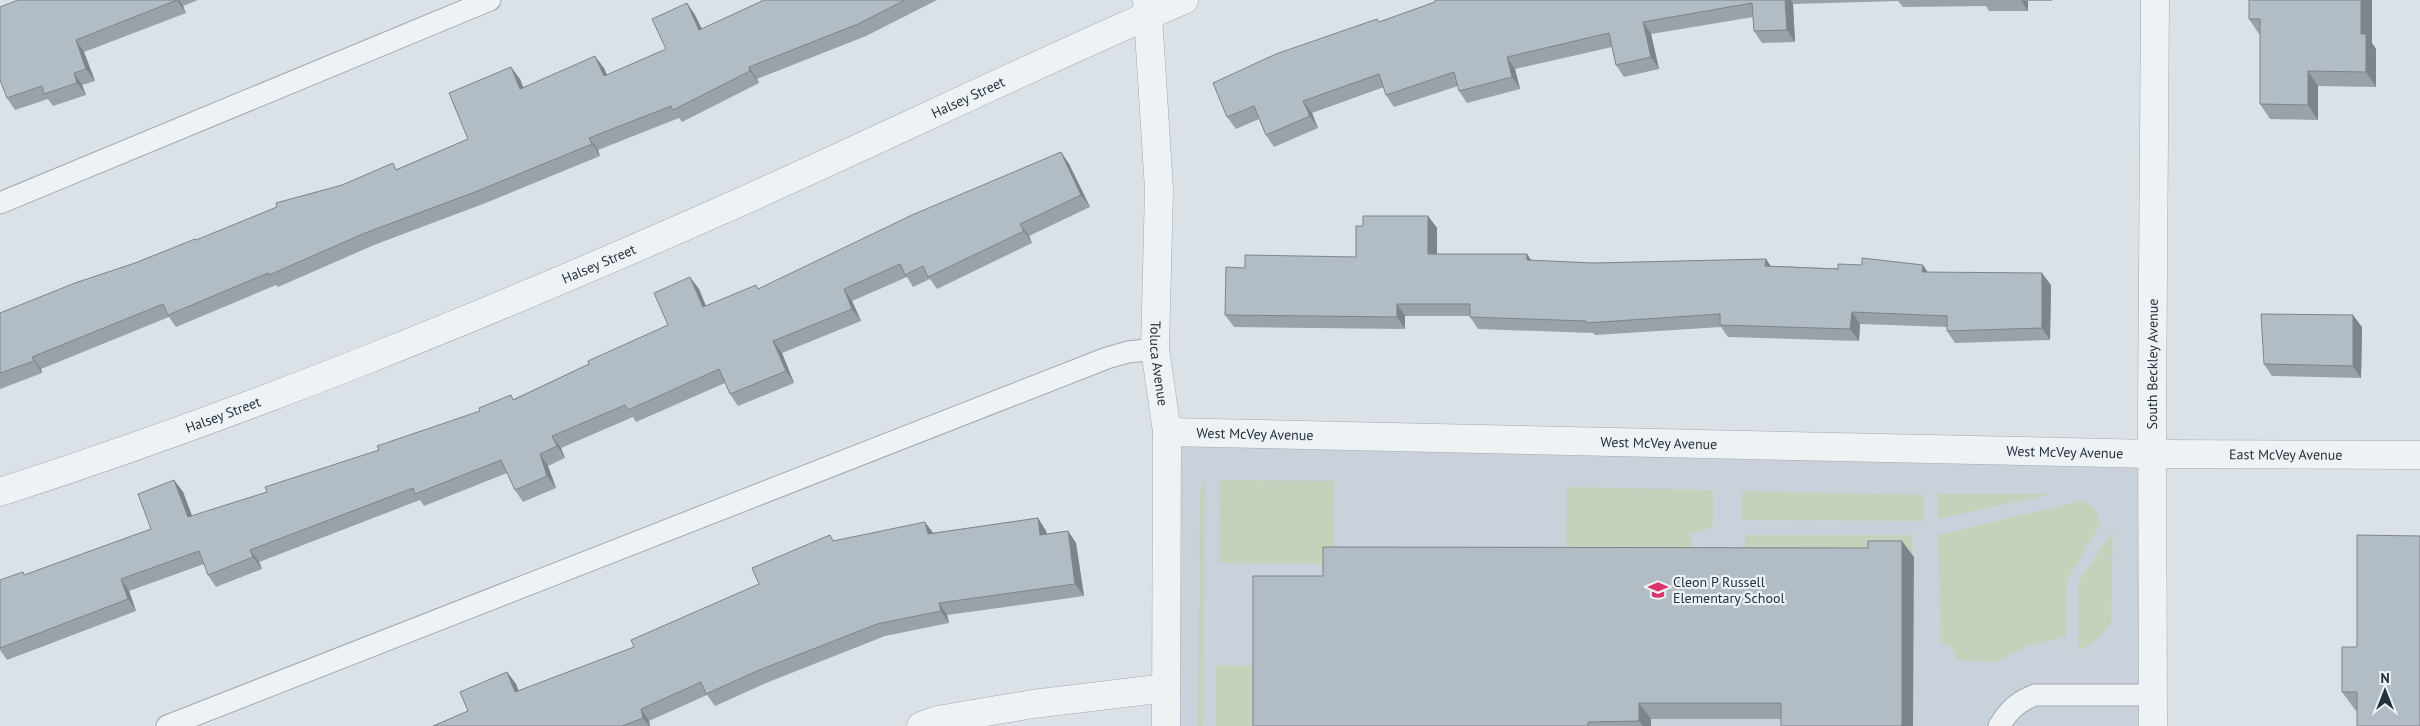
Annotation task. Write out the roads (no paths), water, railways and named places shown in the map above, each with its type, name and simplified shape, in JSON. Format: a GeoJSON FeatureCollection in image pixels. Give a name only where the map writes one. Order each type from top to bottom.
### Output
{"type":"FeatureCollection","features":[{"type":"Feature","properties":{"kind":"street","name":"Halsey Street"},"geometry":{"type":"LineString","coordinates":[[0,492],[75,468],[291,389],[506,303],[721,210],[1148,8],[1184,0]]}},
{"type":"Feature","properties":{"kind":"street","name":"South Beckley Avenue"},"geometry":{"type":"LineString","coordinates":[[2153,726],[2152,454],[2155,0]]}},
{"type":"Feature","properties":{"kind":"street","name":"Toluca Avenue"},"geometry":{"type":"LineString","coordinates":[[1148,8],[1159,189],[1155,349],[1167,432],[1166,726]]}},
{"type":"Feature","properties":{"kind":"street","name":"West McVey Avenue"},"geometry":{"type":"LineString","coordinates":[[1167,432],[2152,454]]}},
{"type":"Feature","properties":{"kind":"street","name":"East McVey Avenue"},"geometry":{"type":"LineString","coordinates":[[2152,454],[2420,455]]}},
{"type":"Feature","properties":{"kind":"street"},"geometry":{"type":"LineString","coordinates":[[922,726],[938,720],[1033,704],[1166,688]]}},
{"type":"Feature","properties":{"kind":"lane"},"geometry":{"type":"LineString","coordinates":[[0,203],[490,0]]}},
{"type":"Feature","properties":{"kind":"lane"},"geometry":{"type":"LineString","coordinates":[[167,726],[1107,358],[1128,352],[1155,349]]}},
{"type":"Feature","properties":{"kind":"lane"},"geometry":{"type":"LineString","coordinates":[[1999,726],[2007,713],[2019,701],[2034,695],[2153,695]]}},
{"type":"Feature","properties":{"kind":"place","name":"Cleon P Russell Elementary School"},"geometry":{"type":"Point","coordinates":[1658,590]}}]}
